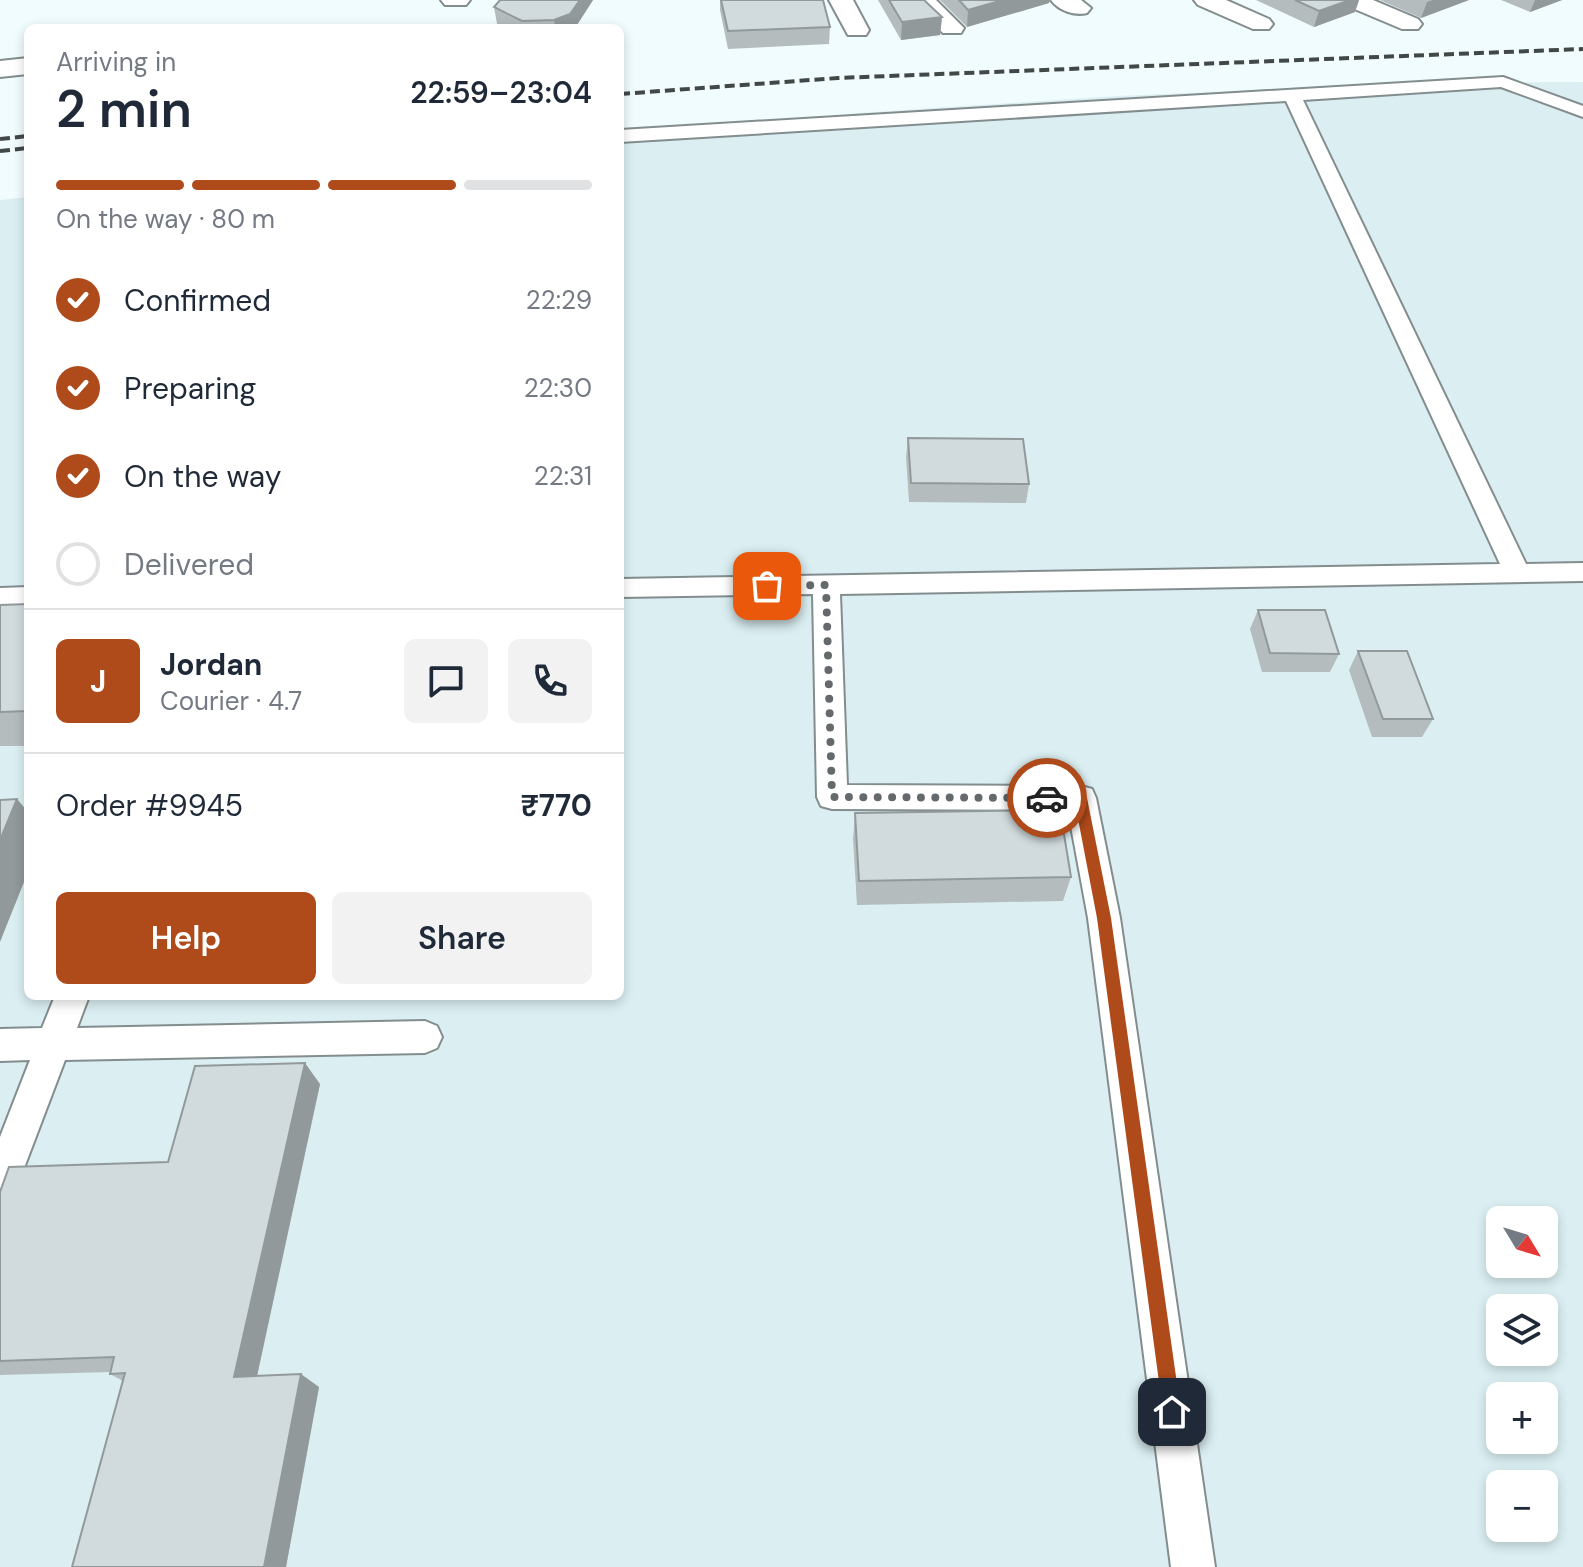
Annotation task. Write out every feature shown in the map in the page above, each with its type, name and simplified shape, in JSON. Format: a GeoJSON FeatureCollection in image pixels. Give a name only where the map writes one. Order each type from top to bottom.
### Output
{"type":"FeatureCollection","features":[{"type":"Feature","properties":{"kind":"street"},"geometry":{"type":"LineString","coordinates":[[841,0],[857,30]]}},
{"type":"Feature","properties":{"kind":"street"},"geometry":{"type":"LineString","coordinates":[[922,0],[952,28]]}},
{"type":"Feature","properties":{"kind":"street"},"geometry":{"type":"LineString","coordinates":[[1206,0],[1261,24]]}},
{"type":"Feature","properties":{"kind":"street"},"geometry":{"type":"LineString","coordinates":[[1353,0],[1410,24]]}},
{"type":"Feature","properties":{"kind":"street"},"geometry":{"type":"LineString","coordinates":[[0,69],[24,66]]}},
{"type":"Feature","properties":{"kind":"lane"},"geometry":{"type":"LineString","coordinates":[[624,136],[1503,82],[1583,112]]}},
{"type":"Feature","properties":{"kind":"lane"},"geometry":{"type":"LineString","coordinates":[[1292,95],[1518,574]]}},
{"type":"Feature","properties":{"kind":"lane"},"geometry":{"type":"LineString","coordinates":[[624,588],[1583,572]]}},
{"type":"Feature","properties":{"kind":"lane"},"geometry":{"type":"LineString","coordinates":[[826,585],[832,797],[1081,798],[1104,918],[1193,1567]]}},
{"type":"Feature","properties":{"kind":"lane"},"geometry":{"type":"LineString","coordinates":[[0,597],[24,596]]}},
{"type":"Feature","properties":{"kind":"lane"},"geometry":{"type":"LineString","coordinates":[[0,1184],[70,1000]]}},
{"type":"Feature","properties":{"kind":"lane"},"geometry":{"type":"LineString","coordinates":[[0,1045],[425,1037]]}},
{"type":"Feature","properties":{"kind":"shaded area"},"geometry":{"type":"Polygon","coordinates":[[[1583,82],[1583,1567],[0,1567],[0,200],[24,197],[24,1000],[624,1000],[624,138],[859,113],[1118,96],[1421,83],[1583,82]]]}},
{"type":"Feature","properties":{"kind":"building"},"geometry":{"type":"Polygon","coordinates":[[[500,0],[580,0],[570,14],[554,20],[522,21],[494,7],[500,0]]]}},
{"type":"Feature","properties":{"kind":"building"},"geometry":{"type":"Polygon","coordinates":[[[721,0],[823,0],[830,27],[728,31],[721,0]]]}},
{"type":"Feature","properties":{"kind":"building"},"geometry":{"type":"Polygon","coordinates":[[[889,0],[924,0],[942,17],[902,22],[889,0]]]}},
{"type":"Feature","properties":{"kind":"building"},"geometry":{"type":"Polygon","coordinates":[[[959,0],[1003,0],[968,10],[959,0]]]}},
{"type":"Feature","properties":{"kind":"building"},"geometry":{"type":"Polygon","coordinates":[[[1295,0],[1350,0],[1319,11],[1295,0]]]}},
{"type":"Feature","properties":{"kind":"building"},"geometry":{"type":"Polygon","coordinates":[[[908,438],[1023,439],[1029,484],[911,483],[908,438]]]}},
{"type":"Feature","properties":{"kind":"building"},"geometry":{"type":"Polygon","coordinates":[[[24,604],[24,711],[0,712],[0,605],[24,604]]]}},
{"type":"Feature","properties":{"kind":"building"},"geometry":{"type":"Polygon","coordinates":[[[1258,610],[1325,610],[1339,654],[1270,653],[1258,610]]]}},
{"type":"Feature","properties":{"kind":"building"},"geometry":{"type":"Polygon","coordinates":[[[1358,651],[1407,651],[1433,719],[1383,719],[1358,651]]]}},
{"type":"Feature","properties":{"kind":"building"},"geometry":{"type":"Polygon","coordinates":[[[17,799],[0,840],[0,800],[17,799]]]}},
{"type":"Feature","properties":{"kind":"building"},"geometry":{"type":"Polygon","coordinates":[[[1060,810],[1071,877],[859,881],[855,813],[1060,810]]]}},
{"type":"Feature","properties":{"kind":"building"},"geometry":{"type":"Polygon","coordinates":[[[305,1063],[234,1377],[301,1374],[264,1567],[72,1567],[125,1373],[110,1374],[114,1357],[0,1361],[0,1192],[9,1167],[168,1162],[195,1066],[305,1063]]]}},
{"type":"Feature","properties":{"kind":"railway"},"geometry":{"type":"LineString","coordinates":[[624,94],[838,78],[1583,49]]}},
{"type":"Feature","properties":{"kind":"railway"},"geometry":{"type":"LineString","coordinates":[[0,139],[24,136]]}},
{"type":"Feature","properties":{"kind":"railway"},"geometry":{"type":"LineString","coordinates":[[0,151],[24,148]]}},
{"type":"Feature","properties":{"kind":"way so far"},"geometry":{"type":"LineString","coordinates":[[767,586],[826,585],[832,797],[1047,798]]}},
{"type":"Feature","properties":{"kind":"route"},"geometry":{"type":"LineString","coordinates":[[1047,798],[1081,798],[1104,918],[1172,1412]]}}]}
